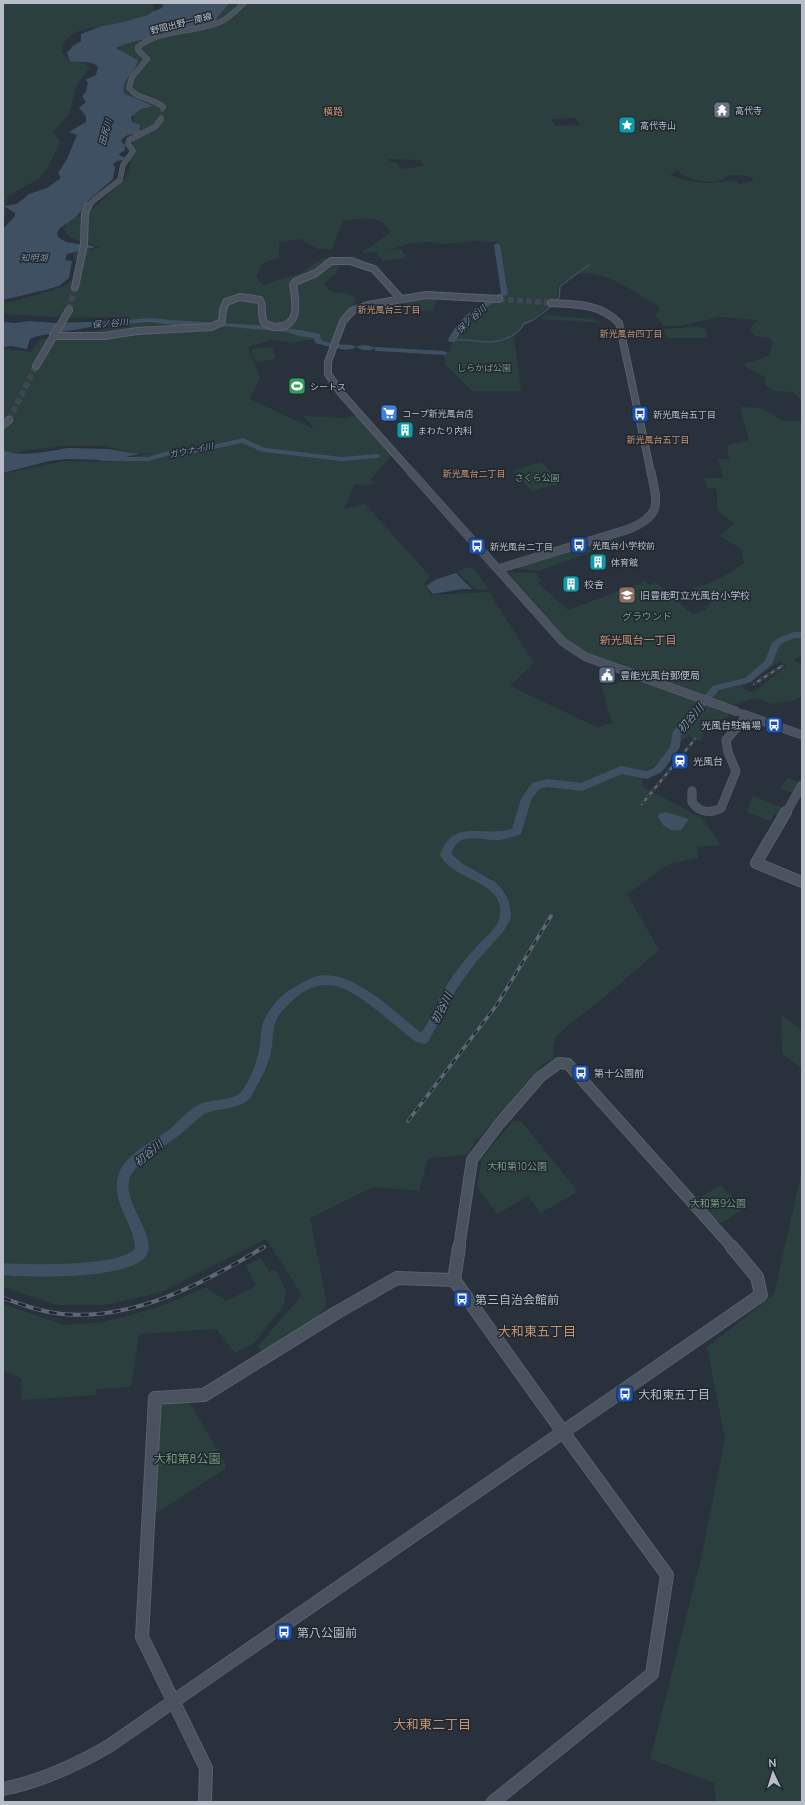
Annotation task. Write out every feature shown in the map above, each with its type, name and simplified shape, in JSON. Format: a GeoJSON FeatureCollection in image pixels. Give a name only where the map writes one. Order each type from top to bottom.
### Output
{"type":"FeatureCollection","features":[{"type":"Feature","properties":{"kind":"street","name":"野間出野一庫線"},"geometry":{"type":"LineString","coordinates":[[163,107],[153,99],[135,94],[129,88],[132,75],[143,66],[147,59],[138,50],[138,47],[145,42],[167,34],[220,22],[244,3]]}},
{"type":"Feature","properties":{"kind":"street"},"geometry":{"type":"LineString","coordinates":[[75,287],[85,235],[86,210],[89,205],[121,179],[121,168],[132,156],[133,151],[128,142],[140,133],[155,127],[161,119]]}},
{"type":"Feature","properties":{"kind":"street"},"geometry":{"type":"LineString","coordinates":[[54,335],[104,336],[137,331],[211,327],[220,325],[224,320],[224,306],[227,302],[238,298],[260,300],[263,303],[263,320],[265,323],[269,326],[282,326],[289,323],[296,314],[297,309],[293,285],[295,282],[316,273],[328,262],[336,260],[356,262],[374,269],[400,298]]}},
{"type":"Feature","properties":{"kind":"street"},"geometry":{"type":"LineString","coordinates":[[499,299],[439,295],[400,298],[364,306],[347,316],[339,330],[328,362],[328,374],[340,392],[560,639],[572,649],[586,657],[802,735]]}},
{"type":"Feature","properties":{"kind":"street"},"geometry":{"type":"LineString","coordinates":[[498,569],[629,530],[651,515],[657,501],[619,323],[610,314],[594,307],[551,303]]}},
{"type":"Feature","properties":{"kind":"street"},"geometry":{"type":"LineString","coordinates":[[36,366],[68,312]]}},
{"type":"Feature","properties":{"kind":"street"},"geometry":{"type":"LineString","coordinates":[[3,425],[9,420]]}},
{"type":"Feature","properties":{"kind":"street"},"geometry":{"type":"LineString","coordinates":[[692,791],[692,802],[698,809],[717,812],[721,808],[736,771],[728,752],[726,740],[747,716]]}},
{"type":"Feature","properties":{"kind":"street"},"geometry":{"type":"LineString","coordinates":[[802,785],[756,863],[802,882]]}},
{"type":"Feature","properties":{"kind":"street"},"geometry":{"type":"LineString","coordinates":[[3,1789],[29,1784],[51,1777],[73,1767],[109,1746],[174,1702],[563,1431],[761,1295],[759,1280],[568,1064],[560,1062],[554,1065],[536,1082],[513,1107],[472,1160],[454,1280],[563,1431],[667,1574],[652,1674],[494,1802]]}},
{"type":"Feature","properties":{"kind":"street"},"geometry":{"type":"LineString","coordinates":[[205,1802],[206,1768],[142,1637],[155,1398],[204,1395],[336,1313],[397,1278],[454,1280]]}},
{"type":"Feature","properties":{"kind":"green space"},"geometry":{"type":"Polygon","coordinates":[[[3,3],[154,3],[153,16],[79,31],[69,37],[65,42],[62,53],[69,59],[86,64],[89,69],[76,86],[69,115],[53,131],[61,142],[46,170],[40,178],[8,196],[3,221],[3,3]]]}},
{"type":"Feature","properties":{"kind":"green space"},"geometry":{"type":"Polygon","coordinates":[[[231,3],[802,3],[802,400],[793,392],[773,391],[765,385],[765,377],[749,369],[744,364],[769,356],[773,343],[770,338],[755,336],[750,331],[751,327],[758,320],[720,317],[680,326],[664,326],[655,315],[659,310],[657,305],[613,280],[603,276],[584,273],[574,275],[558,285],[557,299],[551,302],[550,306],[509,338],[502,342],[489,343],[504,342],[515,335],[515,338],[513,339],[516,349],[521,391],[472,391],[445,364],[444,354],[449,353],[453,340],[458,339],[453,339],[462,326],[493,302],[507,294],[507,283],[498,242],[474,241],[446,244],[431,242],[412,243],[385,251],[400,249],[406,256],[405,258],[383,261],[376,253],[381,251],[363,253],[363,250],[390,233],[382,222],[370,219],[343,221],[332,249],[318,249],[300,239],[279,242],[279,258],[263,263],[256,277],[263,285],[301,273],[323,258],[355,256],[362,260],[340,259],[332,261],[292,282],[294,312],[289,319],[283,323],[276,324],[268,322],[265,314],[265,301],[261,298],[247,296],[227,300],[221,306],[221,320],[208,327],[189,329],[146,329],[122,333],[123,335],[151,331],[191,332],[212,330],[227,322],[227,307],[231,302],[238,299],[248,299],[259,303],[259,319],[263,325],[273,328],[280,328],[292,322],[299,313],[300,310],[296,286],[300,281],[323,272],[333,262],[352,263],[370,269],[356,265],[341,265],[339,266],[336,274],[324,283],[330,291],[349,294],[356,298],[353,307],[340,320],[331,344],[322,342],[317,335],[315,336],[318,340],[292,343],[271,340],[248,347],[260,378],[250,399],[312,428],[314,428],[303,416],[346,418],[356,415],[392,455],[371,479],[374,484],[366,486],[355,484],[344,509],[365,504],[430,576],[424,584],[431,595],[489,592],[534,663],[510,686],[597,727],[612,723],[601,685],[616,684],[623,676],[642,682],[645,675],[595,656],[567,639],[508,572],[538,573],[537,577],[542,581],[538,583],[568,610],[646,581],[649,585],[656,582],[693,615],[705,610],[710,605],[709,601],[692,587],[712,582],[744,563],[741,549],[720,536],[734,523],[717,510],[717,492],[715,488],[707,488],[704,478],[723,478],[718,459],[729,459],[727,445],[749,440],[740,407],[760,408],[784,421],[802,421],[802,655],[794,660],[802,664],[802,696],[794,700],[771,704],[757,698],[743,701],[735,705],[727,702],[728,717],[705,726],[701,742],[688,736],[670,748],[653,768],[641,772],[643,787],[702,818],[721,845],[697,847],[698,858],[672,863],[627,894],[659,950],[607,995],[567,1026],[556,1037],[553,1047],[554,1059],[544,1063],[475,1142],[468,1155],[428,1158],[419,1191],[373,1187],[310,1218],[327,1303],[318,1319],[263,1353],[258,1346],[302,1295],[266,1239],[159,1293],[104,1305],[56,1305],[3,1287],[3,474],[64,461],[107,462],[155,453],[138,454],[105,446],[63,446],[9,453],[3,450],[3,348],[31,352],[40,339],[122,326],[119,317],[70,318],[3,314],[3,302],[11,302],[63,287],[84,271],[74,258],[73,253],[101,247],[75,239],[64,230],[66,222],[93,209],[126,177],[130,166],[129,154],[134,138],[139,134],[133,124],[133,117],[137,105],[123,91],[121,83],[128,74],[138,66],[136,58],[120,51],[119,44],[191,27],[207,14],[228,6],[231,3]],[[576,118],[551,119],[555,126],[580,125],[576,118]],[[386,159],[398,164],[400,169],[424,166],[421,160],[386,159]],[[678,170],[670,175],[684,180],[706,183],[735,181],[740,184],[753,181],[752,177],[738,175],[727,175],[723,179],[711,182],[695,180],[682,174],[678,170]],[[779,662],[741,688],[754,692],[787,665],[779,662]]]}},
{"type":"Feature","properties":{"kind":"green space"},"geometry":{"type":"Polygon","coordinates":[[[437,297],[433,311],[405,309],[406,299],[437,297]]]}},
{"type":"Feature","properties":{"kind":"green space"},"geometry":{"type":"Polygon","coordinates":[[[545,315],[595,319],[602,323],[540,319],[545,315]]]}},
{"type":"Feature","properties":{"kind":"green space"},"geometry":{"type":"Polygon","coordinates":[[[692,327],[705,328],[708,338],[669,338],[666,337],[663,329],[692,327]]]}},
{"type":"Feature","properties":{"kind":"green space"},"geometry":{"type":"Polygon","coordinates":[[[272,347],[276,359],[255,362],[251,349],[272,347]]]}},
{"type":"Feature","properties":{"kind":"green space","name":"さくら公園"},"geometry":{"type":"Polygon","coordinates":[[[542,462],[561,483],[532,491],[513,472],[514,470],[542,462]]]}},
{"type":"Feature","properties":{"kind":"green space"},"geometry":{"type":"Polygon","coordinates":[[[613,537],[620,541],[539,571],[510,568],[613,537]]]}},
{"type":"Feature","properties":{"kind":"green space"},"geometry":{"type":"Polygon","coordinates":[[[470,567],[473,568],[488,588],[487,590],[475,589],[457,571],[470,567]]]}},
{"type":"Feature","properties":{"kind":"green space"},"geometry":{"type":"Polygon","coordinates":[[[787,778],[799,782],[793,793],[780,788],[787,778]]]}},
{"type":"Feature","properties":{"kind":"green space"},"geometry":{"type":"Polygon","coordinates":[[[753,796],[784,808],[779,816],[775,814],[770,821],[747,812],[753,796]]]}},
{"type":"Feature","properties":{"kind":"green space"},"geometry":{"type":"Polygon","coordinates":[[[781,1015],[802,1030],[802,1069],[782,1053],[781,1015]]]}},
{"type":"Feature","properties":{"kind":"green space","name":"大和第10公園"},"geometry":{"type":"Polygon","coordinates":[[[513,1121],[521,1121],[576,1189],[575,1193],[541,1213],[528,1196],[497,1214],[477,1187],[482,1158],[513,1121]]]}},
{"type":"Feature","properties":{"kind":"green space"},"geometry":{"type":"Polygon","coordinates":[[[802,1170],[802,1802],[716,1802],[714,1783],[650,1759],[701,1559],[725,1439],[707,1347],[774,1295],[802,1170]]]}},
{"type":"Feature","properties":{"kind":"green space","name":"大和第9公園"},"geometry":{"type":"Polygon","coordinates":[[[721,1185],[740,1206],[740,1211],[722,1223],[713,1220],[695,1200],[721,1185]]]}},
{"type":"Feature","properties":{"kind":"green space"},"geometry":{"type":"Polygon","coordinates":[[[261,1258],[269,1272],[276,1270],[286,1291],[284,1305],[254,1343],[235,1353],[216,1329],[139,1334],[131,1387],[96,1389],[96,1395],[21,1400],[22,1379],[3,1370],[3,1304],[64,1325],[104,1322],[159,1307],[206,1287],[226,1301],[256,1286],[246,1265],[261,1258]]]}},
{"type":"Feature","properties":{"kind":"green space","name":"大和第8公園"},"geometry":{"type":"Polygon","coordinates":[[[164,1403],[190,1403],[226,1465],[225,1469],[158,1512],[155,1510],[161,1406],[164,1403]]]}},
{"type":"Feature","properties":{"kind":"water","name":"知明湖"},"geometry":{"type":"Polygon","coordinates":[[[161,3],[230,3],[218,16],[214,23],[152,35],[146,39],[128,43],[116,48],[138,60],[135,69],[124,85],[125,94],[153,106],[141,109],[131,117],[132,122],[140,125],[139,130],[142,131],[137,134],[128,135],[121,141],[125,145],[125,150],[119,154],[120,156],[125,157],[123,160],[117,161],[113,164],[115,167],[113,179],[90,199],[77,216],[59,229],[57,233],[58,237],[66,242],[95,247],[67,254],[65,260],[72,261],[69,278],[59,286],[3,300],[3,229],[15,216],[15,213],[4,206],[17,204],[29,194],[47,188],[61,178],[58,173],[67,159],[77,135],[69,132],[86,122],[86,116],[79,108],[86,102],[82,96],[86,92],[88,82],[85,80],[96,75],[98,67],[92,63],[70,61],[67,53],[73,46],[81,41],[81,34],[102,26],[148,15],[162,8],[163,5],[161,3]]]}},
{"type":"Feature","properties":{"kind":"water"},"geometry":{"type":"Polygon","coordinates":[[[29,321],[55,323],[120,322],[38,336],[30,339],[27,349],[11,346],[3,347],[3,322],[15,323],[29,321]]]}},
{"type":"Feature","properties":{"kind":"water"},"geometry":{"type":"Polygon","coordinates":[[[68,448],[108,449],[139,454],[112,460],[66,459],[49,461],[3,473],[3,450],[26,454],[68,448]]]}},
{"type":"Feature","properties":{"kind":"water"},"geometry":{"type":"Polygon","coordinates":[[[456,573],[471,588],[474,589],[462,589],[433,594],[426,586],[437,579],[456,573]]]}},
{"type":"Feature","properties":{"kind":"water"},"geometry":{"type":"Polygon","coordinates":[[[666,812],[689,819],[681,830],[673,830],[664,826],[658,816],[659,814],[666,812]]]}},
{"type":"Feature","properties":{"kind":"waterway","name":"保ノ谷川"},"geometry":{"type":"LineString","coordinates":[[497,245],[505,294],[497,297]]}},
{"type":"Feature","properties":{"kind":"waterway"},"geometry":{"type":"LineString","coordinates":[[556,302],[559,297],[560,286],[589,265]]}},
{"type":"Feature","properties":{"kind":"waterway","name":"保ノ谷川"},"geometry":{"type":"LineString","coordinates":[[452,340],[458,329],[464,323],[476,312],[493,301]]}},
{"type":"Feature","properties":{"kind":"waterway"},"geometry":{"type":"LineString","coordinates":[[452,340],[491,342],[506,339],[519,331],[523,324],[533,320],[552,306]]}},
{"type":"Feature","properties":{"kind":"waterway","name":"保ノ谷川"},"geometry":{"type":"LineString","coordinates":[[105,324],[148,320],[175,323],[217,324]]}},
{"type":"Feature","properties":{"kind":"waterway","name":"保ノ谷川"},"geometry":{"type":"LineString","coordinates":[[222,324],[288,330],[299,334],[317,336],[318,341],[330,345]]}},
{"type":"Feature","properties":{"kind":"waterway","name":"保ノ谷川"},"geometry":{"type":"LineString","coordinates":[[337,346],[352,347]]}},
{"type":"Feature","properties":{"kind":"waterway","name":"保ノ谷川"},"geometry":{"type":"LineString","coordinates":[[359,347],[371,348]]}},
{"type":"Feature","properties":{"kind":"waterway","name":"保ノ谷川"},"geometry":{"type":"LineString","coordinates":[[378,349],[444,353]]}},
{"type":"Feature","properties":{"kind":"waterway","name":"ガウナイ川"},"geometry":{"type":"LineString","coordinates":[[101,459],[148,459],[169,453],[195,451],[243,440],[263,450],[342,459],[377,456]]}},
{"type":"Feature","properties":{"kind":"waterway","name":"初谷川"},"geometry":{"type":"LineString","coordinates":[[3,1269],[29,1271],[68,1270],[120,1264],[132,1260],[138,1255],[142,1251],[142,1239],[128,1209],[123,1193],[124,1177],[128,1169],[137,1160],[174,1133],[201,1109],[236,1101],[245,1096],[260,1069],[265,1051],[268,1025],[277,1008],[297,990],[319,980],[331,980],[352,986],[363,993],[419,1038],[424,1039],[453,985],[472,959],[499,929],[503,923],[506,911],[503,899],[491,885],[459,867],[445,855],[448,846],[453,840],[465,835],[499,836],[517,831],[526,799],[536,786],[548,783],[582,787],[621,770],[647,775],[658,770],[675,747],[676,733],[716,688],[748,680],[769,662],[775,645],[781,640],[794,635],[802,635]]}},
{"type":"Feature","properties":{"kind":"tunnel"},"geometry":{"type":"LineString","coordinates":[[161,119],[163,107]]}},
{"type":"Feature","properties":{"kind":"tunnel"},"geometry":{"type":"LineString","coordinates":[[69,310],[75,287]]}},
{"type":"Feature","properties":{"kind":"tunnel"},"geometry":{"type":"LineString","coordinates":[[499,299],[551,303]]}},
{"type":"Feature","properties":{"kind":"tunnel"},"geometry":{"type":"LineString","coordinates":[[9,420],[36,366]]}},
{"type":"Feature","properties":{"kind":"railway"},"geometry":{"type":"LineString","coordinates":[[754,684],[782,666]]}},
{"type":"Feature","properties":{"kind":"railway"},"geometry":{"type":"LineString","coordinates":[[642,804],[695,739]]}},
{"type":"Feature","properties":{"kind":"railway"},"geometry":{"type":"LineString","coordinates":[[408,1121],[496,1006],[551,916]]}},
{"type":"Feature","properties":{"kind":"railway"},"geometry":{"type":"LineString","coordinates":[[3,1298],[39,1310],[62,1314],[89,1315],[116,1312],[168,1297],[217,1274],[264,1247],[262,1248]]}},
{"type":"Feature","properties":{"kind":"place","name":"高代寺"},"geometry":{"type":"Point","coordinates":[722,110]}},
{"type":"Feature","properties":{"kind":"place","name":"高代寺山"},"geometry":{"type":"Point","coordinates":[627,125]}},
{"type":"Feature","properties":{"kind":"place","name":"シートス"},"geometry":{"type":"Point","coordinates":[297,386]}},
{"type":"Feature","properties":{"kind":"place","name":"コープ新光風台店"},"geometry":{"type":"Point","coordinates":[389,413]}},
{"type":"Feature","properties":{"kind":"place","name":"新光風台五丁目"},"geometry":{"type":"Point","coordinates":[640,414]}},
{"type":"Feature","properties":{"kind":"place","name":"まわたり内科"},"geometry":{"type":"Point","coordinates":[405,430]}},
{"type":"Feature","properties":{"kind":"place","name":"光風台小学校前"},"geometry":{"type":"Point","coordinates":[579,545]}},
{"type":"Feature","properties":{"kind":"place","name":"新光風台二丁目"},"geometry":{"type":"Point","coordinates":[477,546]}},
{"type":"Feature","properties":{"kind":"place","name":"体育館"},"geometry":{"type":"Point","coordinates":[598,562]}},
{"type":"Feature","properties":{"kind":"place","name":"校舎"},"geometry":{"type":"Point","coordinates":[571,584]}},
{"type":"Feature","properties":{"kind":"place","name":"旧豊能町立光風台小学校"},"geometry":{"type":"Point","coordinates":[627,595]}},
{"type":"Feature","properties":{"kind":"place","name":"豊能光風台郵便局"},"geometry":{"type":"Point","coordinates":[607,675]}},
{"type":"Feature","properties":{"kind":"place","name":"光風台駐輪場"},"geometry":{"type":"Point","coordinates":[774,725]}},
{"type":"Feature","properties":{"kind":"place","name":"光風台"},"geometry":{"type":"Point","coordinates":[680,761]}},
{"type":"Feature","properties":{"kind":"place","name":"第十公園前"},"geometry":{"type":"Point","coordinates":[581,1073]}},
{"type":"Feature","properties":{"kind":"place","name":"第三自治会館前"},"geometry":{"type":"Point","coordinates":[462,1299]}},
{"type":"Feature","properties":{"kind":"place","name":"大和東五丁目"},"geometry":{"type":"Point","coordinates":[625,1394]}},
{"type":"Feature","properties":{"kind":"place","name":"第八公園前"},"geometry":{"type":"Point","coordinates":[284,1632]}},
{"type":"Feature","properties":{"kind":"district","name":"横路"},"geometry":{"type":"Point","coordinates":[333,111]}},
{"type":"Feature","properties":{"kind":"district","name":"新光風台三丁目"},"geometry":{"type":"Point","coordinates":[389,309]}},
{"type":"Feature","properties":{"kind":"district","name":"新光風台四丁目"},"geometry":{"type":"Point","coordinates":[631,333]}},
{"type":"Feature","properties":{"kind":"district","name":"新光風台五丁目"},"geometry":{"type":"Point","coordinates":[658,439]}},
{"type":"Feature","properties":{"kind":"district","name":"新光風台二丁目"},"geometry":{"type":"Point","coordinates":[474,473]}},
{"type":"Feature","properties":{"kind":"district","name":"新光風台一丁目"},"geometry":{"type":"Point","coordinates":[638,639]}},
{"type":"Feature","properties":{"kind":"district","name":"大和東五丁目"},"geometry":{"type":"Point","coordinates":[537,1331]}},
{"type":"Feature","properties":{"kind":"district","name":"大和東二丁目"},"geometry":{"type":"Point","coordinates":[432,1724]}},
{"type":"Feature","properties":{"kind":"water label","name":"田尻川"},"geometry":{"type":"Point","coordinates":[105,132]}},
{"type":"Feature","properties":{"kind":"park label","name":"しらかば公園"},"geometry":{"type":"Point","coordinates":[484,367]}},
{"type":"Feature","properties":{"kind":"park label","name":"グラウンド"},"geometry":{"type":"Point","coordinates":[647,616]}}]}
